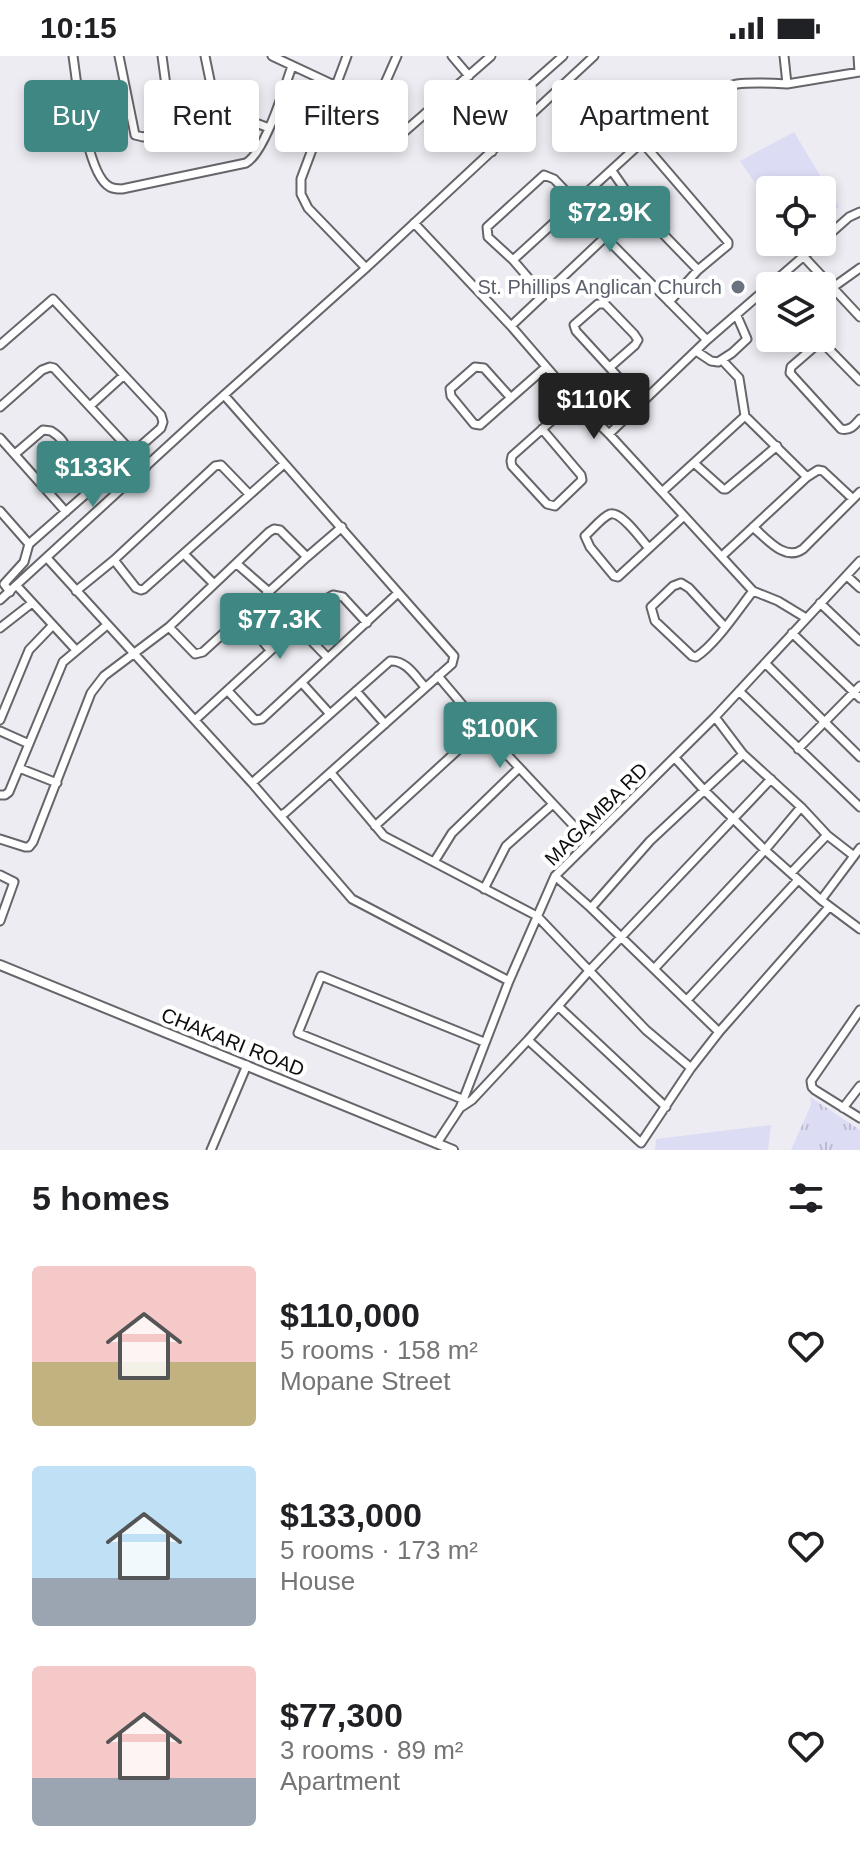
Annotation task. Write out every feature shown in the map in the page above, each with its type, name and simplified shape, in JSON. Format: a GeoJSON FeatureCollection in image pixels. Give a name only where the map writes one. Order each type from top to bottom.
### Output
{"type":"FeatureCollection","features":[{"type":"Feature","properties":{"kind":"main road","name":"CHAKARI ROAD"},"geometry":{"type":"LineString","coordinates":[[0,965],[453,1150]]}},
{"type":"Feature","properties":{"kind":"street"},"geometry":{"type":"LineString","coordinates":[[73,56],[90,156],[98,174],[111,188],[122,189],[246,163],[254,158],[269,128],[292,66]]}},
{"type":"Feature","properties":{"kind":"street"},"geometry":{"type":"LineString","coordinates":[[119,56],[135,135],[144,137]]}},
{"type":"Feature","properties":{"kind":"street"},"geometry":{"type":"LineString","coordinates":[[162,56],[165,80]]}},
{"type":"Feature","properties":{"kind":"street"},"geometry":{"type":"LineString","coordinates":[[205,56],[210,80]]}},
{"type":"Feature","properties":{"kind":"street"},"geometry":{"type":"LineString","coordinates":[[272,56],[323,80]]}},
{"type":"Feature","properties":{"kind":"street"},"geometry":{"type":"LineString","coordinates":[[338,80],[347,56]]}},
{"type":"Feature","properties":{"kind":"street"},"geometry":{"type":"LineString","coordinates":[[386,80],[397,56]]}},
{"type":"Feature","properties":{"kind":"street"},"geometry":{"type":"LineString","coordinates":[[452,56],[469,76]]}},
{"type":"Feature","properties":{"kind":"street"},"geometry":{"type":"LineString","coordinates":[[465,80],[491,56]]}},
{"type":"Feature","properties":{"kind":"street"},"geometry":{"type":"LineString","coordinates":[[536,80],[563,56]]}},
{"type":"Feature","properties":{"kind":"street"},"geometry":{"type":"LineString","coordinates":[[536,111],[594,56]]}},
{"type":"Feature","properties":{"kind":"street"},"geometry":{"type":"LineString","coordinates":[[784,56],[787,84]]}},
{"type":"Feature","properties":{"kind":"street"},"geometry":{"type":"LineString","coordinates":[[737,85],[787,84],[860,72],[858,56]]}},
{"type":"Feature","properties":{"kind":"street"},"geometry":{"type":"LineString","coordinates":[[408,129],[424,116]]}},
{"type":"Feature","properties":{"kind":"street"},"geometry":{"type":"LineString","coordinates":[[259,124],[269,128]]}},
{"type":"Feature","properties":{"kind":"street"},"geometry":{"type":"LineString","coordinates":[[311,152],[301,179],[301,194],[308,208],[366,268]]}},
{"type":"Feature","properties":{"kind":"street"},"geometry":{"type":"LineString","coordinates":[[0,600],[492,152]]}},
{"type":"Feature","properties":{"kind":"street"},"geometry":{"type":"LineString","coordinates":[[513,260],[632,152]]}},
{"type":"Feature","properties":{"kind":"street"},"geometry":{"type":"LineString","coordinates":[[651,152],[728,242],[669,302]]}},
{"type":"Feature","properties":{"kind":"street"},"geometry":{"type":"LineString","coordinates":[[612,171],[637,207],[698,270]]}},
{"type":"Feature","properties":{"kind":"street"},"geometry":{"type":"LineString","coordinates":[[543,295],[488,237],[487,227],[544,175],[554,179],[577,203]]}},
{"type":"Feature","properties":{"kind":"street"},"geometry":{"type":"LineString","coordinates":[[511,326],[637,207]]}},
{"type":"Feature","properties":{"kind":"street"},"geometry":{"type":"LineString","coordinates":[[836,228],[860,212]]}},
{"type":"Feature","properties":{"kind":"street"},"geometry":{"type":"LineString","coordinates":[[414,223],[753,591],[778,601],[806,618]]}},
{"type":"Feature","properties":{"kind":"street"},"geometry":{"type":"LineString","coordinates":[[605,237],[707,340]]}},
{"type":"Feature","properties":{"kind":"street"},"geometry":{"type":"LineString","coordinates":[[786,272],[804,257],[818,272]]}},
{"type":"Feature","properties":{"kind":"street"},"geometry":{"type":"LineString","coordinates":[[836,285],[860,268]]}},
{"type":"Feature","properties":{"kind":"street"},"geometry":{"type":"LineString","coordinates":[[836,292],[860,317]]}},
{"type":"Feature","properties":{"kind":"street"},"geometry":{"type":"LineString","coordinates":[[0,345],[53,299],[161,415],[163,422],[161,428],[29,544],[24,562],[4,584],[10,592]]}},
{"type":"Feature","properties":{"kind":"street"},"geometry":{"type":"LineString","coordinates":[[609,434],[707,340],[756,299]]}},
{"type":"Feature","properties":{"kind":"street"},"geometry":{"type":"LineString","coordinates":[[610,367],[638,340],[605,304],[598,304],[574,325],[582,338],[641,402]]}},
{"type":"Feature","properties":{"kind":"street"},"geometry":{"type":"LineString","coordinates":[[696,351],[718,362],[747,339],[737,316]]}},
{"type":"Feature","properties":{"kind":"street"},"geometry":{"type":"LineString","coordinates":[[807,352],[791,367],[790,373],[841,429],[853,428],[860,419]]}},
{"type":"Feature","properties":{"kind":"street"},"geometry":{"type":"LineString","coordinates":[[832,352],[860,381]]}},
{"type":"Feature","properties":{"kind":"street"},"geometry":{"type":"LineString","coordinates":[[722,360],[739,378],[745,416],[807,477]]}},
{"type":"Feature","properties":{"kind":"street"},"geometry":{"type":"LineString","coordinates":[[511,398],[479,366],[450,389],[451,396],[476,426],[480,425],[511,398],[546,367]]}},
{"type":"Feature","properties":{"kind":"street"},"geometry":{"type":"LineString","coordinates":[[0,407],[42,370],[50,367],[57,370],[146,467]]}},
{"type":"Feature","properties":{"kind":"street"},"geometry":{"type":"LineString","coordinates":[[90,406],[123,376]]}},
{"type":"Feature","properties":{"kind":"street"},"geometry":{"type":"LineString","coordinates":[[224,395],[454,656],[452,664],[281,815]]}},
{"type":"Feature","properties":{"kind":"street"},"geometry":{"type":"LineString","coordinates":[[542,429],[582,480],[555,506],[547,504],[512,466],[511,461],[512,456],[542,429],[575,400]]}},
{"type":"Feature","properties":{"kind":"street"},"geometry":{"type":"LineString","coordinates":[[663,491],[745,416]]}},
{"type":"Feature","properties":{"kind":"street"},"geometry":{"type":"LineString","coordinates":[[15,454],[43,430],[51,431],[66,446],[65,455],[38,480]]}},
{"type":"Feature","properties":{"kind":"street"},"geometry":{"type":"LineString","coordinates":[[0,438],[66,512]]}},
{"type":"Feature","properties":{"kind":"street"},"geometry":{"type":"LineString","coordinates":[[694,463],[726,489],[777,446]]}},
{"type":"Feature","properties":{"kind":"street"},"geometry":{"type":"LineString","coordinates":[[114,560],[141,590],[284,464]]}},
{"type":"Feature","properties":{"kind":"street"},"geometry":{"type":"LineString","coordinates":[[76,591],[215,466],[221,465],[249,494]]}},
{"type":"Feature","properties":{"kind":"street"},"geometry":{"type":"LineString","coordinates":[[722,556],[818,470],[823,471],[853,499]]}},
{"type":"Feature","properties":{"kind":"street"},"geometry":{"type":"LineString","coordinates":[[753,527],[779,549],[793,554],[803,549],[860,492]]}},
{"type":"Feature","properties":{"kind":"street"},"geometry":{"type":"LineString","coordinates":[[0,511],[29,544]]}},
{"type":"Feature","properties":{"kind":"street"},"geometry":{"type":"LineString","coordinates":[[649,548],[622,517],[615,514],[609,515],[585,536],[590,547],[618,577],[684,516]]}},
{"type":"Feature","properties":{"kind":"street"},"geometry":{"type":"LineString","coordinates":[[169,627],[195,654],[199,654],[342,527]]}},
{"type":"Feature","properties":{"kind":"street"},"geometry":{"type":"LineString","coordinates":[[0,839],[25,847],[33,842],[91,693],[104,676],[169,627],[274,529],[280,530],[307,557]]}},
{"type":"Feature","properties":{"kind":"street"},"geometry":{"type":"LineString","coordinates":[[184,554],[214,584]]}},
{"type":"Feature","properties":{"kind":"street"},"geometry":{"type":"LineString","coordinates":[[47,558],[281,815],[352,899],[509,981]]}},
{"type":"Feature","properties":{"kind":"street","name":"MAGAMBA RD"},"geometry":{"type":"LineString","coordinates":[[437,1143],[461,1104],[509,981],[555,876],[715,717],[860,561]]}},
{"type":"Feature","properties":{"kind":"street"},"geometry":{"type":"LineString","coordinates":[[237,564],[269,592]]}},
{"type":"Feature","properties":{"kind":"street"},"geometry":{"type":"LineString","coordinates":[[847,576],[860,588]]}},
{"type":"Feature","properties":{"kind":"street"},"geometry":{"type":"LineString","coordinates":[[725,627],[681,583],[673,586],[651,607],[655,621],[696,657],[725,627],[753,591]]}},
{"type":"Feature","properties":{"kind":"street"},"geometry":{"type":"LineString","coordinates":[[17,586],[76,650]]}},
{"type":"Feature","properties":{"kind":"street"},"geometry":{"type":"LineString","coordinates":[[228,691],[255,720],[262,719],[398,593]]}},
{"type":"Feature","properties":{"kind":"street"},"geometry":{"type":"LineString","coordinates":[[195,720],[333,595],[343,597],[367,623]]}},
{"type":"Feature","properties":{"kind":"street"},"geometry":{"type":"LineString","coordinates":[[0,628],[32,603]]}},
{"type":"Feature","properties":{"kind":"street"},"geometry":{"type":"LineString","coordinates":[[820,603],[860,641]]}},
{"type":"Feature","properties":{"kind":"street"},"geometry":{"type":"LineString","coordinates":[[243,618],[270,650]]}},
{"type":"Feature","properties":{"kind":"street"},"geometry":{"type":"LineString","coordinates":[[0,795],[9,792],[58,670],[68,656],[107,625]]}},
{"type":"Feature","properties":{"kind":"street"},"geometry":{"type":"LineString","coordinates":[[0,720],[29,650],[52,626]]}},
{"type":"Feature","properties":{"kind":"street"},"geometry":{"type":"LineString","coordinates":[[298,627],[328,658]]}},
{"type":"Feature","properties":{"kind":"street"},"geometry":{"type":"LineString","coordinates":[[792,633],[858,692],[798,749]]}},
{"type":"Feature","properties":{"kind":"street"},"geometry":{"type":"LineString","coordinates":[[252,783],[390,661],[403,663],[425,687]]}},
{"type":"Feature","properties":{"kind":"street"},"geometry":{"type":"LineString","coordinates":[[765,663],[860,757]]}},
{"type":"Feature","properties":{"kind":"street"},"geometry":{"type":"LineString","coordinates":[[438,676],[482,728],[588,841]]}},
{"type":"Feature","properties":{"kind":"street"},"geometry":{"type":"LineString","coordinates":[[302,683],[330,714]]}},
{"type":"Feature","properties":{"kind":"street"},"geometry":{"type":"LineString","coordinates":[[356,691],[385,724]]}},
{"type":"Feature","properties":{"kind":"street"},"geometry":{"type":"LineString","coordinates":[[739,691],[860,807]]}},
{"type":"Feature","properties":{"kind":"street"},"geometry":{"type":"LineString","coordinates":[[715,717],[743,754],[827,835],[854,856]]}},
{"type":"Feature","properties":{"kind":"street"},"geometry":{"type":"LineString","coordinates":[[375,826],[482,728]]}},
{"type":"Feature","properties":{"kind":"street"},"geometry":{"type":"LineString","coordinates":[[0,731],[29,744]]}},
{"type":"Feature","properties":{"kind":"street"},"geometry":{"type":"LineString","coordinates":[[591,908],[650,841],[743,754]]}},
{"type":"Feature","properties":{"kind":"street"},"geometry":{"type":"LineString","coordinates":[[675,758],[765,850],[829,907],[857,926],[860,916]]}},
{"type":"Feature","properties":{"kind":"street"},"geometry":{"type":"LineString","coordinates":[[19,768],[57,783]]}},
{"type":"Feature","properties":{"kind":"street"},"geometry":{"type":"LineString","coordinates":[[434,862],[452,833],[519,768]]}},
{"type":"Feature","properties":{"kind":"street"},"geometry":{"type":"LineString","coordinates":[[331,773],[384,836],[537,916],[646,1030],[691,1068]]}},
{"type":"Feature","properties":{"kind":"street"},"geometry":{"type":"LineString","coordinates":[[484,1042],[321,976],[298,1033],[461,1104],[472,1100],[771,779]]}},
{"type":"Feature","properties":{"kind":"street"},"geometry":{"type":"LineString","coordinates":[[484,889],[506,846],[553,804]]}},
{"type":"Feature","properties":{"kind":"street"},"geometry":{"type":"LineString","coordinates":[[654,969],[801,807]]}},
{"type":"Feature","properties":{"kind":"street"},"geometry":{"type":"LineString","coordinates":[[791,873],[827,835]]}},
{"type":"Feature","properties":{"kind":"street"},"geometry":{"type":"LineString","coordinates":[[821,900],[860,848]]}},
{"type":"Feature","properties":{"kind":"street"},"geometry":{"type":"LineString","coordinates":[[0,875],[14,882],[0,921]]}},
{"type":"Feature","properties":{"kind":"street"},"geometry":{"type":"LineString","coordinates":[[555,876],[719,1032]]}},
{"type":"Feature","properties":{"kind":"street"},"geometry":{"type":"LineString","coordinates":[[687,1000],[798,880]]}},
{"type":"Feature","properties":{"kind":"street"},"geometry":{"type":"LineString","coordinates":[[528,1040],[641,1143],[719,1032],[829,907]]}},
{"type":"Feature","properties":{"kind":"street"},"geometry":{"type":"LineString","coordinates":[[559,1007],[666,1107]]}},
{"type":"Feature","properties":{"kind":"street"},"geometry":{"type":"LineString","coordinates":[[860,1010],[811,1081],[815,1090],[860,1118]]}},
{"type":"Feature","properties":{"kind":"street"},"geometry":{"type":"LineString","coordinates":[[211,1150],[247,1065]]}},
{"type":"Feature","properties":{"kind":"street"},"geometry":{"type":"LineString","coordinates":[[843,1108],[860,1086]]}},
{"type":"Feature","properties":{"kind":"green space"},"geometry":{"type":"Polygon","coordinates":[[[794,132],[820,176],[756,176],[756,184],[740,161],[794,132]]]}},
{"type":"Feature","properties":{"kind":"green space"},"geometry":{"type":"Polygon","coordinates":[[[810,1097],[860,1130],[860,1150],[791,1150],[811,1105],[810,1097]]]}},
{"type":"Feature","properties":{"kind":"green space"},"geometry":{"type":"Polygon","coordinates":[[[771,1125],[768,1150],[655,1150],[656,1139],[771,1125]]]}},
{"type":"Feature","properties":{"kind":"place","name":"St. Phillips Anglican Church"},"geometry":{"type":"Point","coordinates":[738,287]}}]}
